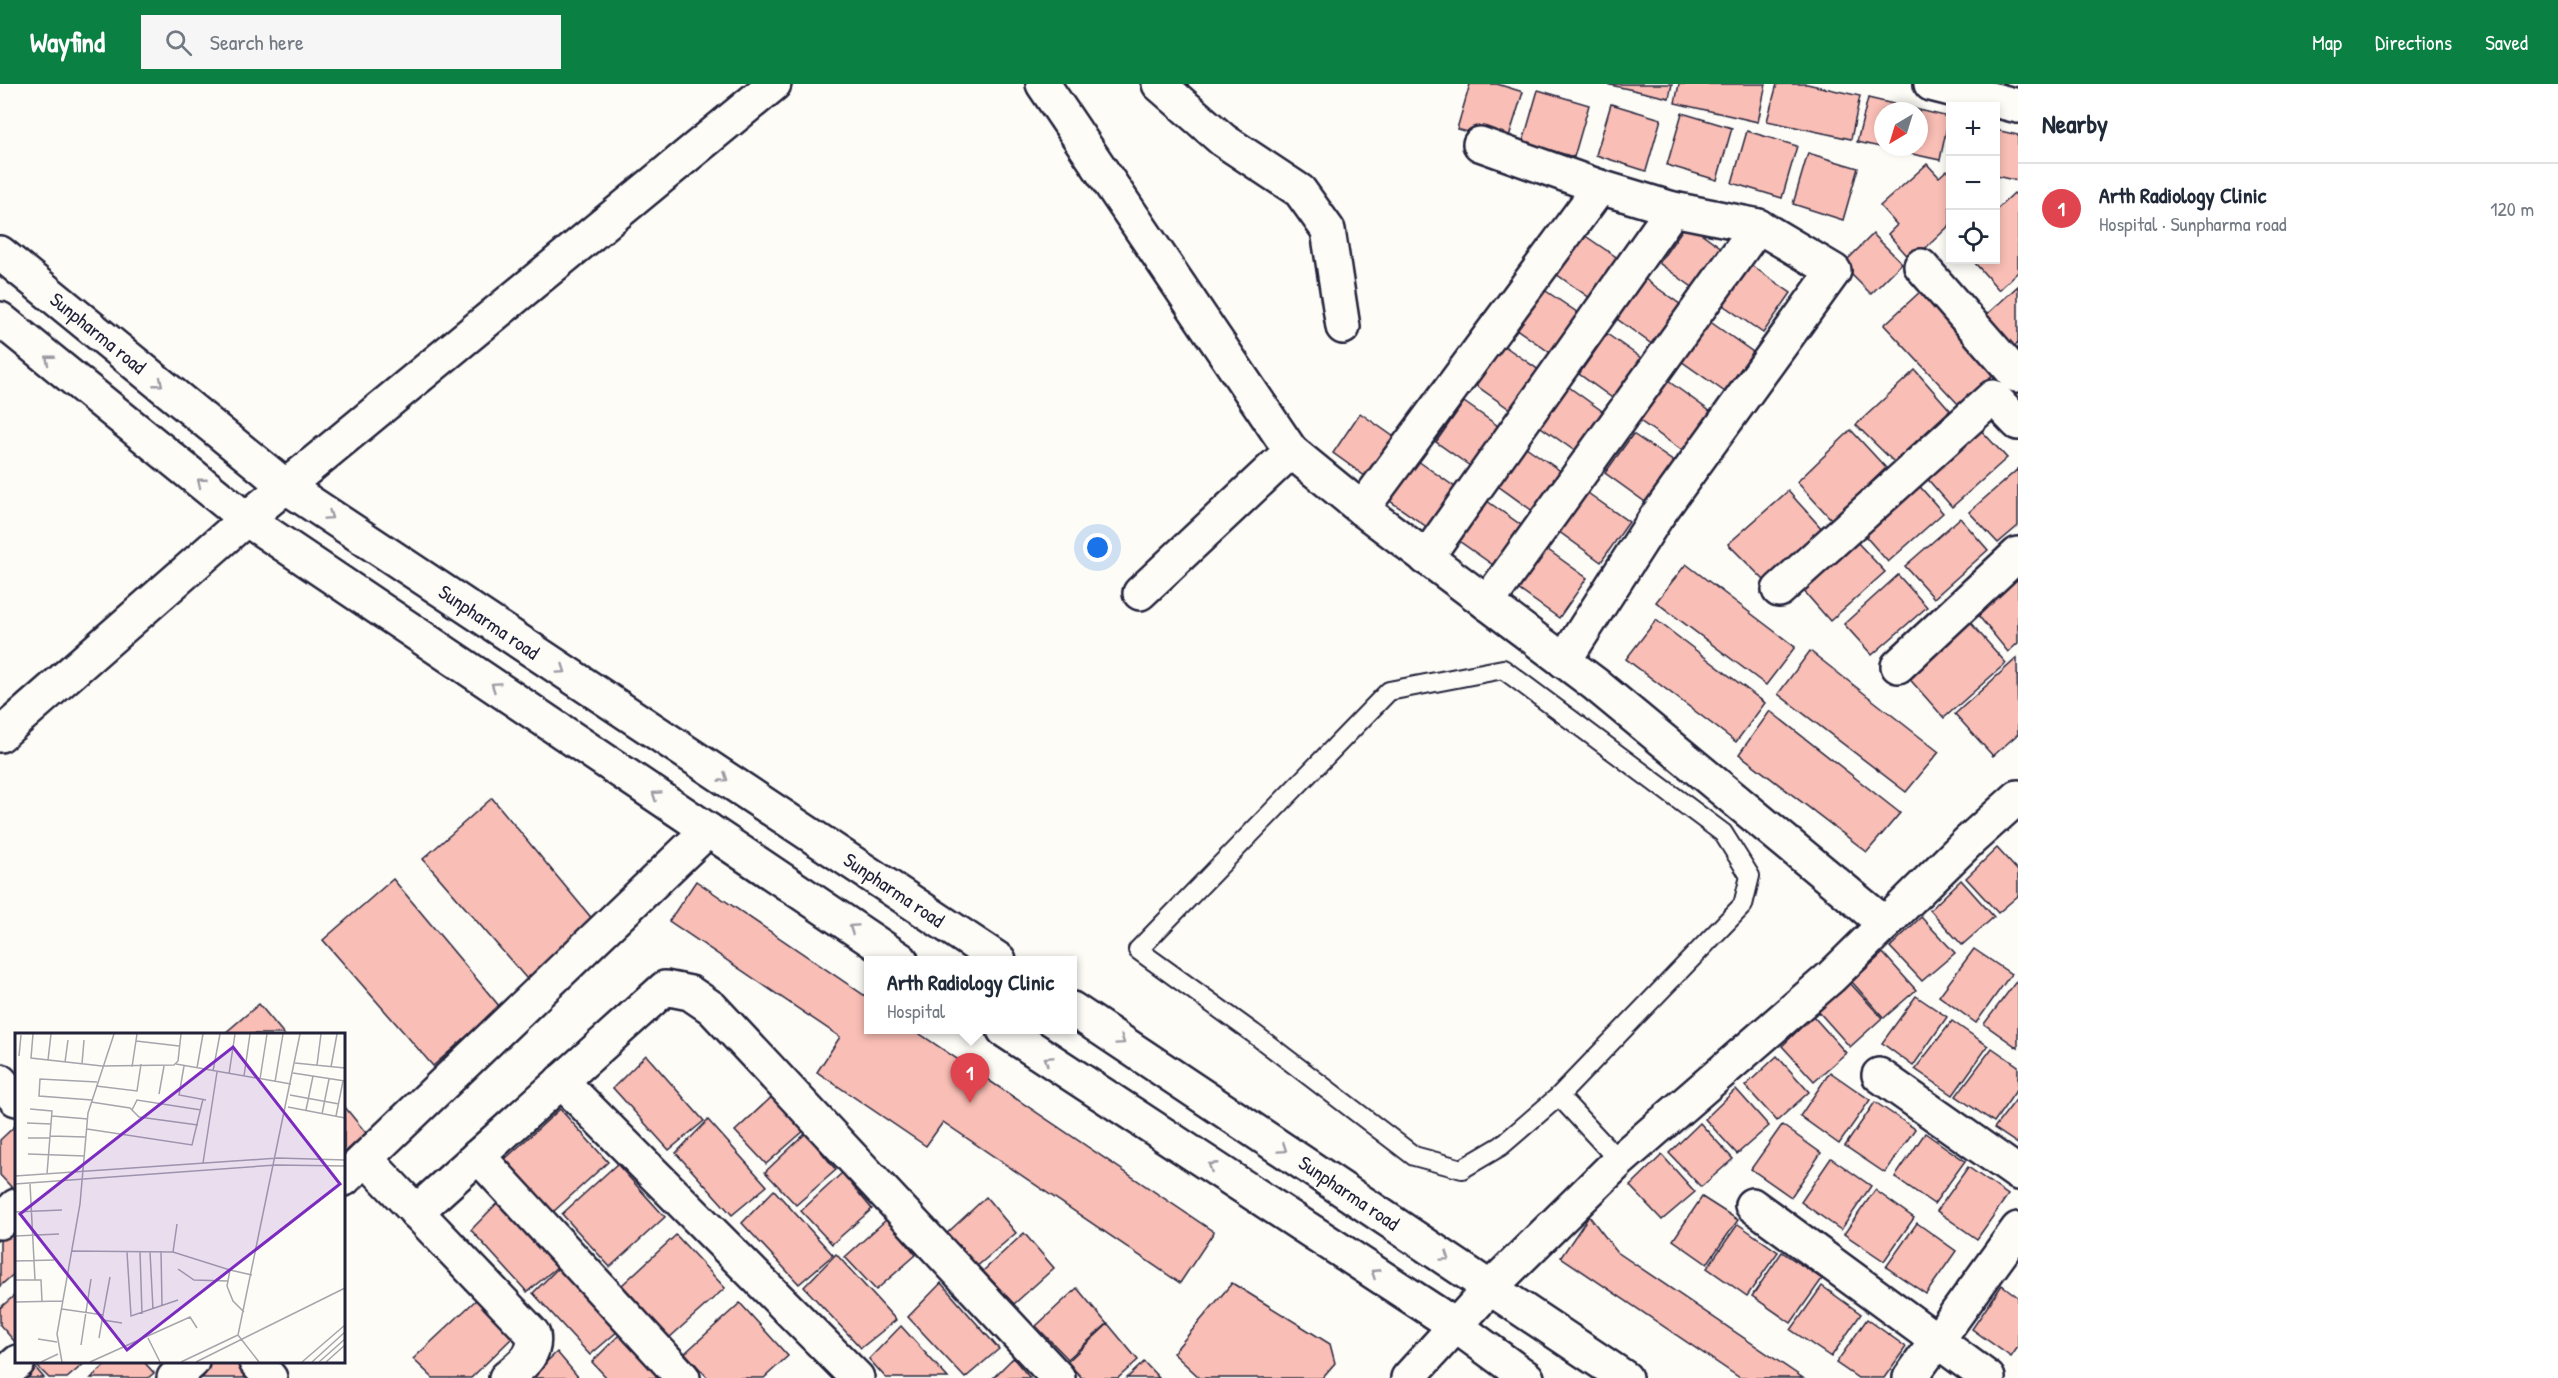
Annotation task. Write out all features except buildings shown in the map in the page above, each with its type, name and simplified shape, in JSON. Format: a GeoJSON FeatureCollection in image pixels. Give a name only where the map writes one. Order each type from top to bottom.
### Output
{"type":"FeatureCollection","features":[{"type":"Feature","properties":{"kind":"street"},"geometry":{"type":"LineString","coordinates":[[0,735],[285,486],[774,84]]}},
{"type":"Feature","properties":{"kind":"street"},"geometry":{"type":"LineString","coordinates":[[1043,84],[1291,451],[1362,509],[1604,692],[1885,924]]}},
{"type":"Feature","properties":{"kind":"street"},"geometry":{"type":"LineString","coordinates":[[1159,84],[1223,140],[1300,191],[1328,230],[1343,327]]}},
{"type":"Feature","properties":{"kind":"street"},"geometry":{"type":"LineString","coordinates":[[1946,86],[2018,106]]}},
{"type":"Feature","properties":{"kind":"street"},"geometry":{"type":"LineString","coordinates":[[1480,144],[1600,187],[1672,209],[1758,226],[1834,270],[1657,516],[1564,662]]}},
{"type":"Feature","properties":{"kind":"street"},"geometry":{"type":"LineString","coordinates":[[1362,509],[1600,187]]}},
{"type":"Feature","properties":{"kind":"street"},"geometry":{"type":"LineString","coordinates":[[1426,558],[1672,209]]}},
{"type":"Feature","properties":{"kind":"street"},"geometry":{"type":"LineString","coordinates":[[1486,603],[1758,226]]}},
{"type":"Feature","properties":{"kind":"street","name":"Sunpharma road"},"geometry":{"type":"LineString","coordinates":[[0,253],[285,486],[993,956]]}},
{"type":"Feature","properties":{"kind":"street"},"geometry":{"type":"LineString","coordinates":[[1921,266],[2009,381],[2018,423]]}},
{"type":"Feature","properties":{"kind":"street"},"geometry":{"type":"LineString","coordinates":[[0,319],[246,519],[895,956]]}},
{"type":"Feature","properties":{"kind":"street"},"geometry":{"type":"LineString","coordinates":[[1779,590],[2009,381]]}},
{"type":"Feature","properties":{"kind":"street"},"geometry":{"type":"LineString","coordinates":[[1140,593],[1291,451]]}},
{"type":"Feature","properties":{"kind":"street"},"geometry":{"type":"LineString","coordinates":[[1898,666],[2018,554]]}},
{"type":"Feature","properties":{"kind":"street"},"geometry":{"type":"LineString","coordinates":[[1408,1378],[1491,1287],[1619,1161],[1831,977],[2018,797]]}},
{"type":"Feature","properties":{"kind":"street"},"geometry":{"type":"LineString","coordinates":[[506,1378],[530,1357],[535,1346],[533,1334],[416,1212],[355,1169],[708,830]]}},
{"type":"Feature","properties":{"kind":"street"},"geometry":{"type":"LineString","coordinates":[[416,1212],[665,988],[690,993],[712,1008],[1058,1378]]}},
{"type":"Feature","properties":{"kind":"street","name":"Sunpharma road"},"geometry":{"type":"LineString","coordinates":[[1077,1012],[1625,1378]]}},
{"type":"Feature","properties":{"kind":"street"},"geometry":{"type":"LineString","coordinates":[[1012,1034],[1456,1326],[1527,1378]]}},
{"type":"Feature","properties":{"kind":"street"},"geometry":{"type":"LineString","coordinates":[[1880,1075],[2018,1173]]}},
{"type":"Feature","properties":{"kind":"street"},"geometry":{"type":"LineString","coordinates":[[0,1081],[15,1098]]}},
{"type":"Feature","properties":{"kind":"street"},"geometry":{"type":"LineString","coordinates":[[561,1081],[857,1378]]}},
{"type":"Feature","properties":{"kind":"street"},"geometry":{"type":"LineString","coordinates":[[478,1156],[683,1378]]}},
{"type":"Feature","properties":{"kind":"street"},"geometry":{"type":"LineString","coordinates":[[1752,1205],[1988,1378]]}},
{"type":"Feature","properties":{"kind":"street"},"geometry":{"type":"LineString","coordinates":[[0,1222],[15,1207]]}},
{"type":"Feature","properties":{"kind":"street"},"geometry":{"type":"LineString","coordinates":[[1910,1378],[2018,1229]]}},
{"type":"Feature","properties":{"kind":"street"},"geometry":{"type":"LineString","coordinates":[[0,1378],[17,1363]]}},
{"type":"Feature","properties":{"kind":"street"},"geometry":{"type":"LineString","coordinates":[[174,1378],[191,1363]]}},
{"type":"Feature","properties":{"kind":"street"},"geometry":{"type":"LineString","coordinates":[[257,1363],[270,1378]]}},
{"type":"Feature","properties":{"kind":"lane"},"geometry":{"type":"LineString","coordinates":[[1503,669],[1723,833],[1750,876],[1743,905],[1559,1096],[1501,1146],[1462,1169],[1414,1156],[1138,950],[1389,691],[1503,669]]}},
{"type":"Feature","properties":{"kind":"lane"},"geometry":{"type":"LineString","coordinates":[[1559,1096],[1619,1161]]}},
{"type":"Feature","properties":{"kind":"place","name":"Arth Radiology Clinic"},"geometry":{"type":"Point","coordinates":[970,1103]}}]}
